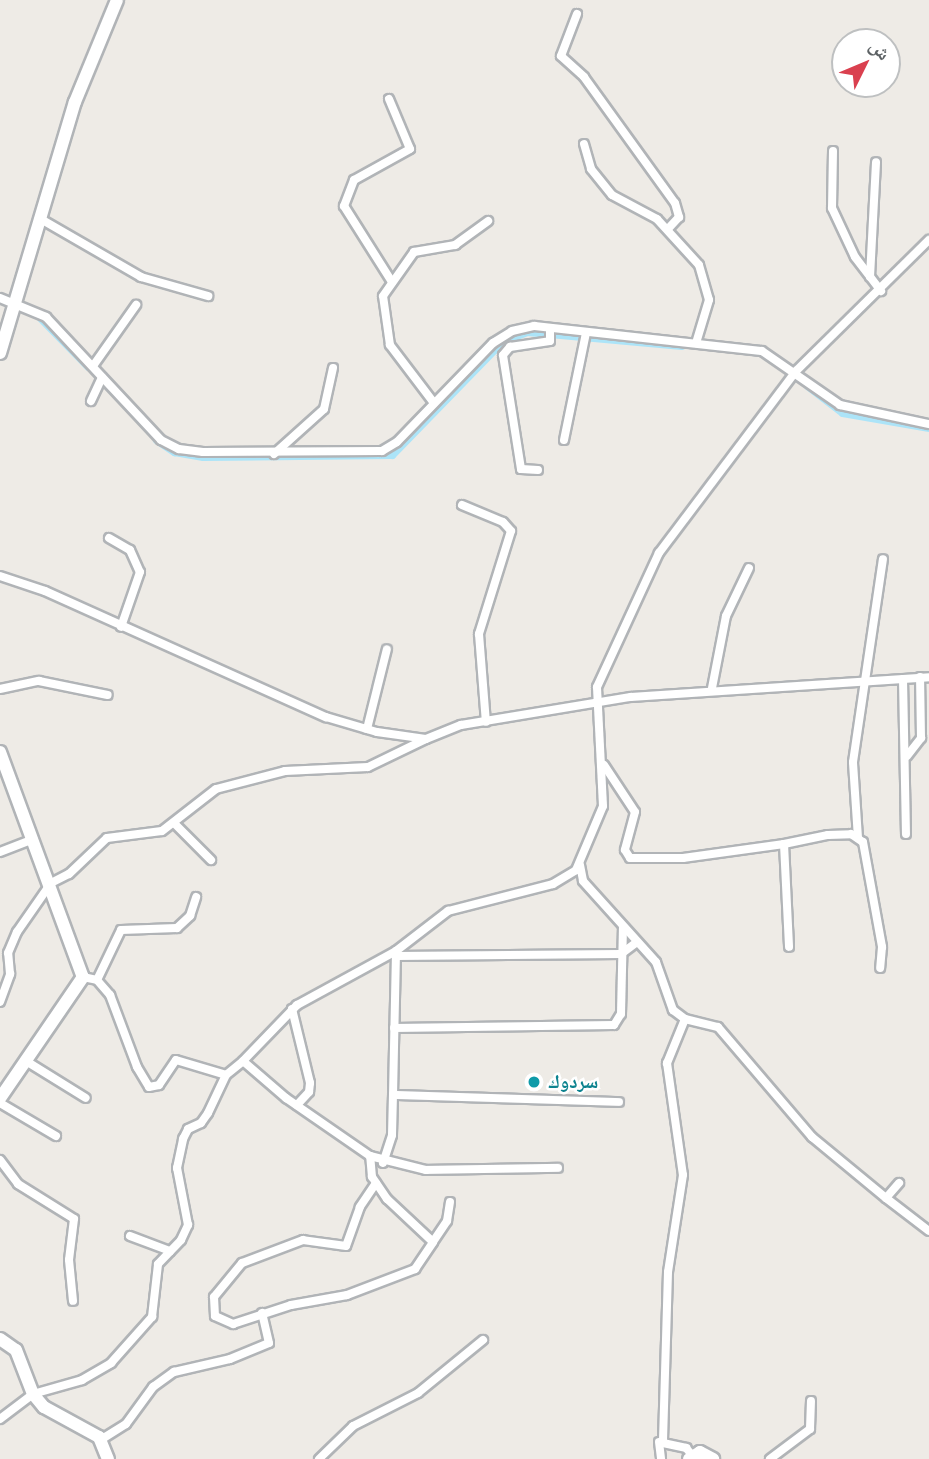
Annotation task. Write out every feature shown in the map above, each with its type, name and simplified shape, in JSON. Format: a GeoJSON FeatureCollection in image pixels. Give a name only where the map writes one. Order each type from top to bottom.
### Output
{"type":"FeatureCollection","features":[{"type":"Feature","properties":{"kind":"main road"},"geometry":{"type":"LineString","coordinates":[[0,353],[75,102],[117,0]]}},
{"type":"Feature","properties":{"kind":"main road"},"geometry":{"type":"LineString","coordinates":[[0,752],[51,883],[83,977],[0,1098]]}},
{"type":"Feature","properties":{"kind":"main road"},"geometry":{"type":"LineString","coordinates":[[0,1339],[20,1358],[33,1394],[51,1413],[102,1439],[108,1459]]}},
{"type":"Feature","properties":{"kind":"main road"},"geometry":{"type":"LineString","coordinates":[[690,1457],[703,1453],[713,1459]]}},
{"type":"Feature","properties":{"kind":"street"},"geometry":{"type":"LineString","coordinates":[[577,14],[561,56],[584,77],[675,203],[679,217],[668,229]]}},
{"type":"Feature","properties":{"kind":"street"},"geometry":{"type":"LineString","coordinates":[[389,99],[410,149],[354,180],[344,206],[392,282]]}},
{"type":"Feature","properties":{"kind":"street"},"geometry":{"type":"LineString","coordinates":[[584,144],[591,169],[612,195],[628,206],[649,212],[694,257],[707,287],[709,300],[696,343]]}},
{"type":"Feature","properties":{"kind":"street"},"geometry":{"type":"LineString","coordinates":[[833,151],[832,208],[870,277],[881,291]]}},
{"type":"Feature","properties":{"kind":"street"},"geometry":{"type":"LineString","coordinates":[[870,277],[876,162]]}},
{"type":"Feature","properties":{"kind":"street"},"geometry":{"type":"LineString","coordinates":[[39,218],[141,277],[208,296]]}},
{"type":"Feature","properties":{"kind":"street"},"geometry":{"type":"LineString","coordinates":[[434,403],[387,336],[388,315],[383,300],[414,251],[455,245],[488,221]]}},
{"type":"Feature","properties":{"kind":"street"},"geometry":{"type":"LineString","coordinates":[[0,1419],[33,1394],[82,1380],[111,1363],[152,1317],[158,1264],[188,1225],[177,1168],[183,1139],[188,1129],[201,1123],[208,1113],[226,1075],[243,1061],[292,1009],[396,953],[448,911],[553,884],[580,865],[600,816],[604,765],[595,702],[607,658],[659,553],[796,371],[881,291],[929,240]]}},
{"type":"Feature","properties":{"kind":"street"},"geometry":{"type":"LineString","coordinates":[[0,298],[46,317],[170,446],[203,452],[274,454],[382,451],[502,336],[524,327],[762,351],[850,409],[929,424]]}},
{"type":"Feature","properties":{"kind":"street"},"geometry":{"type":"LineString","coordinates":[[93,366],[136,305]]}},
{"type":"Feature","properties":{"kind":"street"},"geometry":{"type":"LineString","coordinates":[[538,470],[521,469],[502,355],[510,347],[550,341],[550,328]]}},
{"type":"Feature","properties":{"kind":"street"},"geometry":{"type":"LineString","coordinates":[[564,440],[586,332]]}},
{"type":"Feature","properties":{"kind":"street"},"geometry":{"type":"LineString","coordinates":[[274,454],[324,409],[333,368]]}},
{"type":"Feature","properties":{"kind":"street"},"geometry":{"type":"LineString","coordinates":[[91,401],[103,377]]}},
{"type":"Feature","properties":{"kind":"street"},"geometry":{"type":"LineString","coordinates":[[462,505],[503,522],[511,531],[479,634],[486,722]]}},
{"type":"Feature","properties":{"kind":"street"},"geometry":{"type":"LineString","coordinates":[[109,538],[130,550],[140,572],[121,627]]}},
{"type":"Feature","properties":{"kind":"street"},"geometry":{"type":"LineString","coordinates":[[880,968],[876,909],[866,850],[858,838],[853,762],[868,681],[883,559]]}},
{"type":"Feature","properties":{"kind":"street"},"geometry":{"type":"LineString","coordinates":[[712,688],[726,616],[749,568]]}},
{"type":"Feature","properties":{"kind":"street"},"geometry":{"type":"LineString","coordinates":[[0,576],[45,591],[304,709],[367,729],[426,739]]}},
{"type":"Feature","properties":{"kind":"street"},"geometry":{"type":"LineString","coordinates":[[367,729],[387,649]]}},
{"type":"Feature","properties":{"kind":"street"},"geometry":{"type":"LineString","coordinates":[[0,1002],[10,974],[10,944],[51,883],[69,874],[107,838],[156,832],[175,824],[216,789],[285,771],[368,767],[451,727],[595,702],[712,688],[925,677],[921,738],[907,756]]}},
{"type":"Feature","properties":{"kind":"street"},"geometry":{"type":"LineString","coordinates":[[903,678],[907,756],[906,834]]}},
{"type":"Feature","properties":{"kind":"street"},"geometry":{"type":"LineString","coordinates":[[0,689],[39,681],[108,695]]}},
{"type":"Feature","properties":{"kind":"street"},"geometry":{"type":"LineString","coordinates":[[604,765],[635,812],[625,850],[630,858],[684,858],[828,835],[858,838]]}},
{"type":"Feature","properties":{"kind":"street"},"geometry":{"type":"LineString","coordinates":[[175,824],[211,860]]}},
{"type":"Feature","properties":{"kind":"street"},"geometry":{"type":"LineString","coordinates":[[0,852],[34,839]]}},
{"type":"Feature","properties":{"kind":"street"},"geometry":{"type":"LineString","coordinates":[[784,844],[789,947]]}},
{"type":"Feature","properties":{"kind":"street"},"geometry":{"type":"LineString","coordinates":[[580,865],[583,881],[656,962],[673,1010],[685,1019],[718,1027],[812,1137],[929,1231]]}},
{"type":"Feature","properties":{"kind":"street"},"geometry":{"type":"LineString","coordinates":[[97,980],[121,930],[177,928],[190,916],[196,897]]}},
{"type":"Feature","properties":{"kind":"street"},"geometry":{"type":"LineString","coordinates":[[394,1028],[614,1025],[621,1014],[623,928]]}},
{"type":"Feature","properties":{"kind":"street"},"geometry":{"type":"LineString","coordinates":[[396,953],[621,954],[637,942]]}},
{"type":"Feature","properties":{"kind":"street"},"geometry":{"type":"LineString","coordinates":[[383,1163],[393,1135],[396,953]]}},
{"type":"Feature","properties":{"kind":"street"},"geometry":{"type":"LineString","coordinates":[[83,977],[97,980],[114,1002],[137,1068],[149,1087],[158,1087],[178,1059],[226,1075]]}},
{"type":"Feature","properties":{"kind":"street"},"geometry":{"type":"LineString","coordinates":[[292,1009],[310,1083],[309,1092],[297,1105]]}},
{"type":"Feature","properties":{"kind":"street"},"geometry":{"type":"LineString","coordinates":[[685,1019],[667,1063],[683,1175],[668,1272],[663,1443],[686,1448],[690,1457]]}},
{"type":"Feature","properties":{"kind":"street"},"geometry":{"type":"LineString","coordinates":[[26,1061],[86,1098]]}},
{"type":"Feature","properties":{"kind":"street"},"geometry":{"type":"LineString","coordinates":[[243,1061],[297,1105],[383,1163],[426,1170],[558,1168]]}},
{"type":"Feature","properties":{"kind":"street"},"geometry":{"type":"LineString","coordinates":[[393,1095],[619,1102]]}},
{"type":"Feature","properties":{"kind":"street"},"geometry":{"type":"LineString","coordinates":[[0,1103],[56,1136]]}},
{"type":"Feature","properties":{"kind":"street"},"geometry":{"type":"LineString","coordinates":[[370,1156],[376,1184],[398,1214],[433,1242]]}},
{"type":"Feature","properties":{"kind":"street"},"geometry":{"type":"LineString","coordinates":[[0,1160],[13,1179],[74,1219],[69,1268],[72,1301]]}},
{"type":"Feature","properties":{"kind":"street"},"geometry":{"type":"LineString","coordinates":[[886,1198],[900,1183]]}},
{"type":"Feature","properties":{"kind":"street"},"geometry":{"type":"LineString","coordinates":[[376,1184],[360,1207],[346,1246],[303,1240],[242,1263],[212,1306],[215,1316],[230,1324],[262,1313],[347,1295],[399,1277],[422,1264],[447,1221],[450,1202]]}},
{"type":"Feature","properties":{"kind":"street"},"geometry":{"type":"LineString","coordinates":[[130,1236],[170,1251]]}},
{"type":"Feature","properties":{"kind":"street"},"geometry":{"type":"LineString","coordinates":[[102,1439],[126,1424],[153,1387],[174,1372],[230,1359],[269,1343],[262,1313]]}},
{"type":"Feature","properties":{"kind":"street"},"geometry":{"type":"LineString","coordinates":[[319,1459],[353,1426],[418,1393],[483,1340]]}},
{"type":"Feature","properties":{"kind":"street"},"geometry":{"type":"LineString","coordinates":[[770,1459],[810,1429],[811,1401]]}},
{"type":"Feature","properties":{"kind":"street"},"geometry":{"type":"LineString","coordinates":[[660,1442],[661,1459]]}},
{"type":"Feature","properties":{"kind":"waterway"},"geometry":{"type":"LineString","coordinates":[[38,316],[88,367]]}},
{"type":"Feature","properties":{"kind":"waterway"},"geometry":{"type":"LineString","coordinates":[[156,440],[174,452],[203,457],[392,455],[502,342],[527,332],[681,346]]}},
{"type":"Feature","properties":{"kind":"waterway"},"geometry":{"type":"LineString","coordinates":[[807,386],[842,413],[929,428]]}},
{"type":"Feature","properties":{"kind":"place","name":"سردوك"},"geometry":{"type":"Point","coordinates":[534,1082]}}]}
